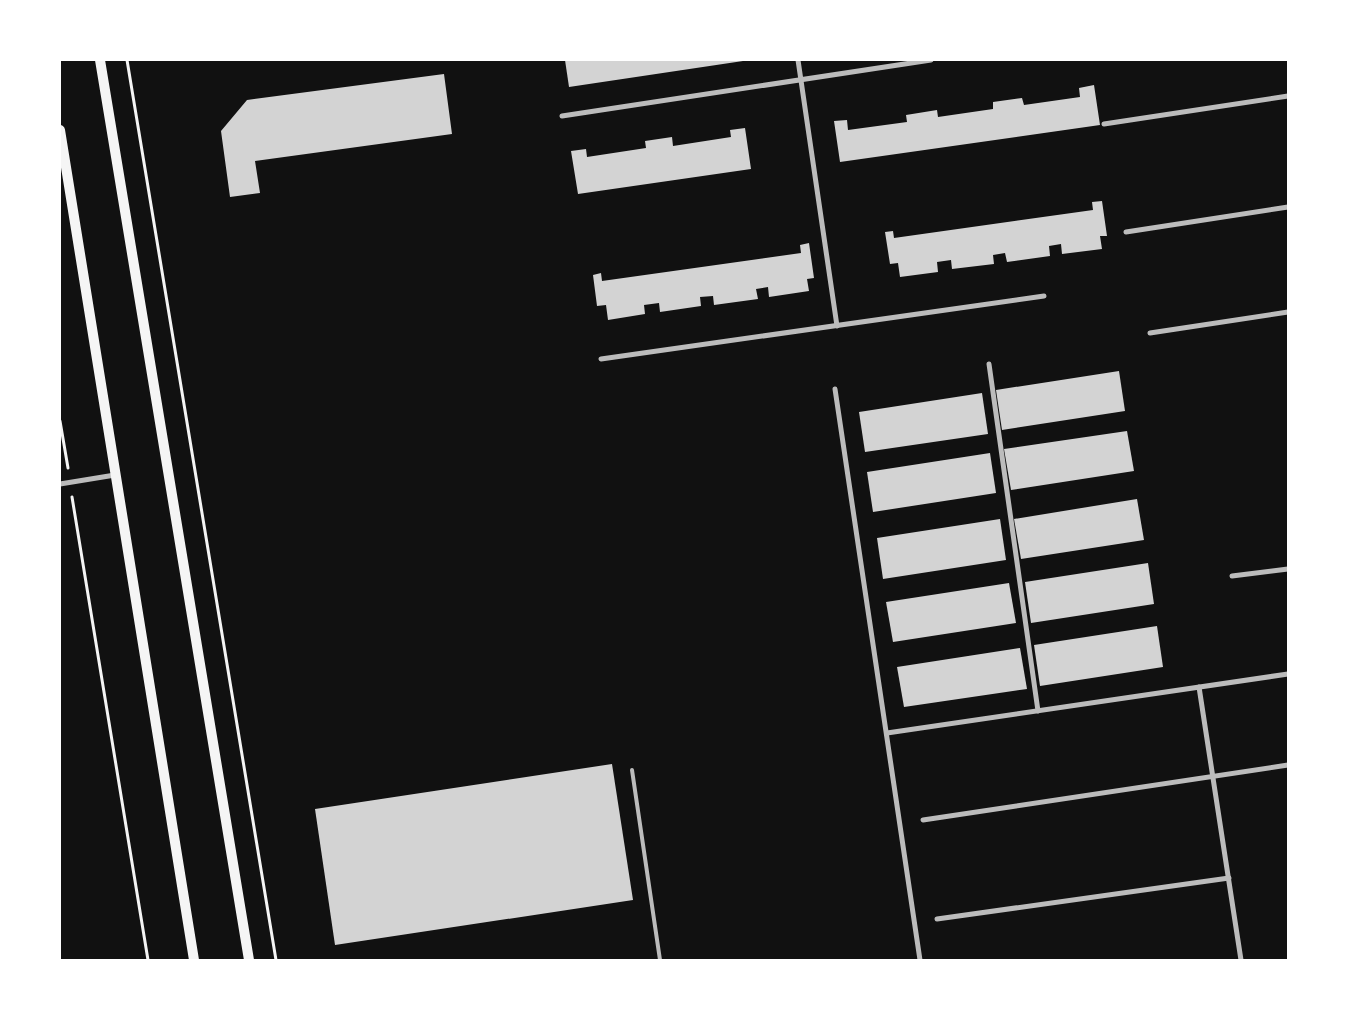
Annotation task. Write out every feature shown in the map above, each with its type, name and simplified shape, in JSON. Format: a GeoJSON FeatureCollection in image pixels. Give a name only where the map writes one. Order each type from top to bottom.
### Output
{"type":"FeatureCollection","features":[{"type":"Feature","properties":{"kind":"main road"},"geometry":{"type":"LineString","coordinates":[[100,60],[249,960]]}},
{"type":"Feature","properties":{"kind":"main road"},"geometry":{"type":"LineString","coordinates":[[60,130],[194,960]]}},
{"type":"Feature","properties":{"kind":"street"},"geometry":{"type":"LineString","coordinates":[[798,60],[837,326]]}},
{"type":"Feature","properties":{"kind":"street"},"geometry":{"type":"LineString","coordinates":[[562,116],[931,60]]}},
{"type":"Feature","properties":{"kind":"street"},"geometry":{"type":"LineString","coordinates":[[1104,124],[1288,96]]}},
{"type":"Feature","properties":{"kind":"street"},"geometry":{"type":"LineString","coordinates":[[1126,232],[1288,207]]}},
{"type":"Feature","properties":{"kind":"street"},"geometry":{"type":"LineString","coordinates":[[601,359],[1044,296]]}},
{"type":"Feature","properties":{"kind":"street"},"geometry":{"type":"LineString","coordinates":[[1150,332],[1288,312]]}},
{"type":"Feature","properties":{"kind":"street"},"geometry":{"type":"LineString","coordinates":[[989,364],[1038,711]]}},
{"type":"Feature","properties":{"kind":"street"},"geometry":{"type":"LineString","coordinates":[[836,388],[920,960]]}},
{"type":"Feature","properties":{"kind":"street"},"geometry":{"type":"LineString","coordinates":[[60,484],[115,475]]}},
{"type":"Feature","properties":{"kind":"street"},"geometry":{"type":"LineString","coordinates":[[1232,576],[1288,568]]}},
{"type":"Feature","properties":{"kind":"street"},"geometry":{"type":"LineString","coordinates":[[887,733],[1288,674]]}},
{"type":"Feature","properties":{"kind":"street"},"geometry":{"type":"LineString","coordinates":[[1199,687],[1241,960]]}},
{"type":"Feature","properties":{"kind":"street"},"geometry":{"type":"LineString","coordinates":[[923,820],[1288,766]]}},
{"type":"Feature","properties":{"kind":"street"},"geometry":{"type":"LineString","coordinates":[[937,919],[1228,878]]}},
{"type":"Feature","properties":{"kind":"lane"},"geometry":{"type":"LineString","coordinates":[[632,770],[660,960]]}},
{"type":"Feature","properties":{"kind":"path"},"geometry":{"type":"LineString","coordinates":[[127,60],[276,960]]}},
{"type":"Feature","properties":{"kind":"path"},"geometry":{"type":"LineString","coordinates":[[60,421],[148,960]]}},
{"type":"Feature","properties":{"kind":"building"},"geometry":{"type":"Polygon","coordinates":[[[565,60],[743,60],[743,61],[569,87],[565,60]]]}},
{"type":"Feature","properties":{"kind":"building"},"geometry":{"type":"Polygon","coordinates":[[[444,74],[452,134],[255,161],[260,193],[230,197],[221,131],[247,100],[444,74]]]}},
{"type":"Feature","properties":{"kind":"building"},"geometry":{"type":"Polygon","coordinates":[[[1094,85],[1100,125],[840,162],[834,121],[847,120],[848,130],[907,122],[906,115],[937,110],[938,117],[993,109],[993,102],[1022,98],[1024,105],[1080,97],[1079,88],[1094,85]]]}},
{"type":"Feature","properties":{"kind":"building"},"geometry":{"type":"Polygon","coordinates":[[[745,128],[751,169],[578,194],[571,151],[586,149],[587,157],[646,148],[645,141],[672,137],[673,146],[731,137],[730,130],[745,128]]]}},
{"type":"Feature","properties":{"kind":"building"},"geometry":{"type":"Polygon","coordinates":[[[1102,201],[1107,236],[1100,236],[1102,249],[1062,254],[1061,244],[1049,246],[1050,256],[1007,262],[1005,253],[993,255],[994,264],[952,269],[951,260],[937,262],[938,272],[900,277],[898,263],[890,264],[885,232],[893,231],[894,238],[1093,210],[1092,202],[1102,201]]]}},
{"type":"Feature","properties":{"kind":"building"},"geometry":{"type":"Polygon","coordinates":[[[809,243],[814,278],[807,279],[809,291],[769,297],[768,287],[756,289],[758,299],[714,305],[713,296],[700,297],[701,306],[660,312],[659,303],[644,305],[645,314],[608,320],[606,305],[597,306],[593,275],[601,273],[602,281],[801,253],[800,245],[809,243]]]}},
{"type":"Feature","properties":{"kind":"building"},"geometry":{"type":"Polygon","coordinates":[[[1119,371],[1125,411],[1002,430],[996,390],[1119,371]]]}},
{"type":"Feature","properties":{"kind":"building"},"geometry":{"type":"Polygon","coordinates":[[[982,393],[988,434],[865,452],[859,412],[982,393]]]}},
{"type":"Feature","properties":{"kind":"building"},"geometry":{"type":"Polygon","coordinates":[[[1127,431],[1134,471],[1011,490],[1004,449],[1127,431]]]}},
{"type":"Feature","properties":{"kind":"building"},"geometry":{"type":"Polygon","coordinates":[[[990,453],[996,493],[873,512],[867,472],[990,453]]]}},
{"type":"Feature","properties":{"kind":"building"},"geometry":{"type":"Polygon","coordinates":[[[1137,499],[1144,540],[1021,559],[1014,519],[1137,499]]]}},
{"type":"Feature","properties":{"kind":"building"},"geometry":{"type":"Polygon","coordinates":[[[1000,519],[1006,560],[883,579],[877,538],[1000,519]]]}},
{"type":"Feature","properties":{"kind":"building"},"geometry":{"type":"Polygon","coordinates":[[[1148,563],[1154,604],[1031,623],[1025,582],[1148,563]]]}},
{"type":"Feature","properties":{"kind":"building"},"geometry":{"type":"Polygon","coordinates":[[[1009,583],[1016,623],[893,642],[886,602],[1009,583]]]}},
{"type":"Feature","properties":{"kind":"building"},"geometry":{"type":"Polygon","coordinates":[[[1157,626],[1163,667],[1040,686],[1034,645],[1157,626]]]}},
{"type":"Feature","properties":{"kind":"building"},"geometry":{"type":"Polygon","coordinates":[[[1020,648],[1027,689],[904,707],[897,667],[1020,648]]]}},
{"type":"Feature","properties":{"kind":"building"},"geometry":{"type":"Polygon","coordinates":[[[612,764],[633,900],[335,945],[315,809],[612,764]]]}}]}
